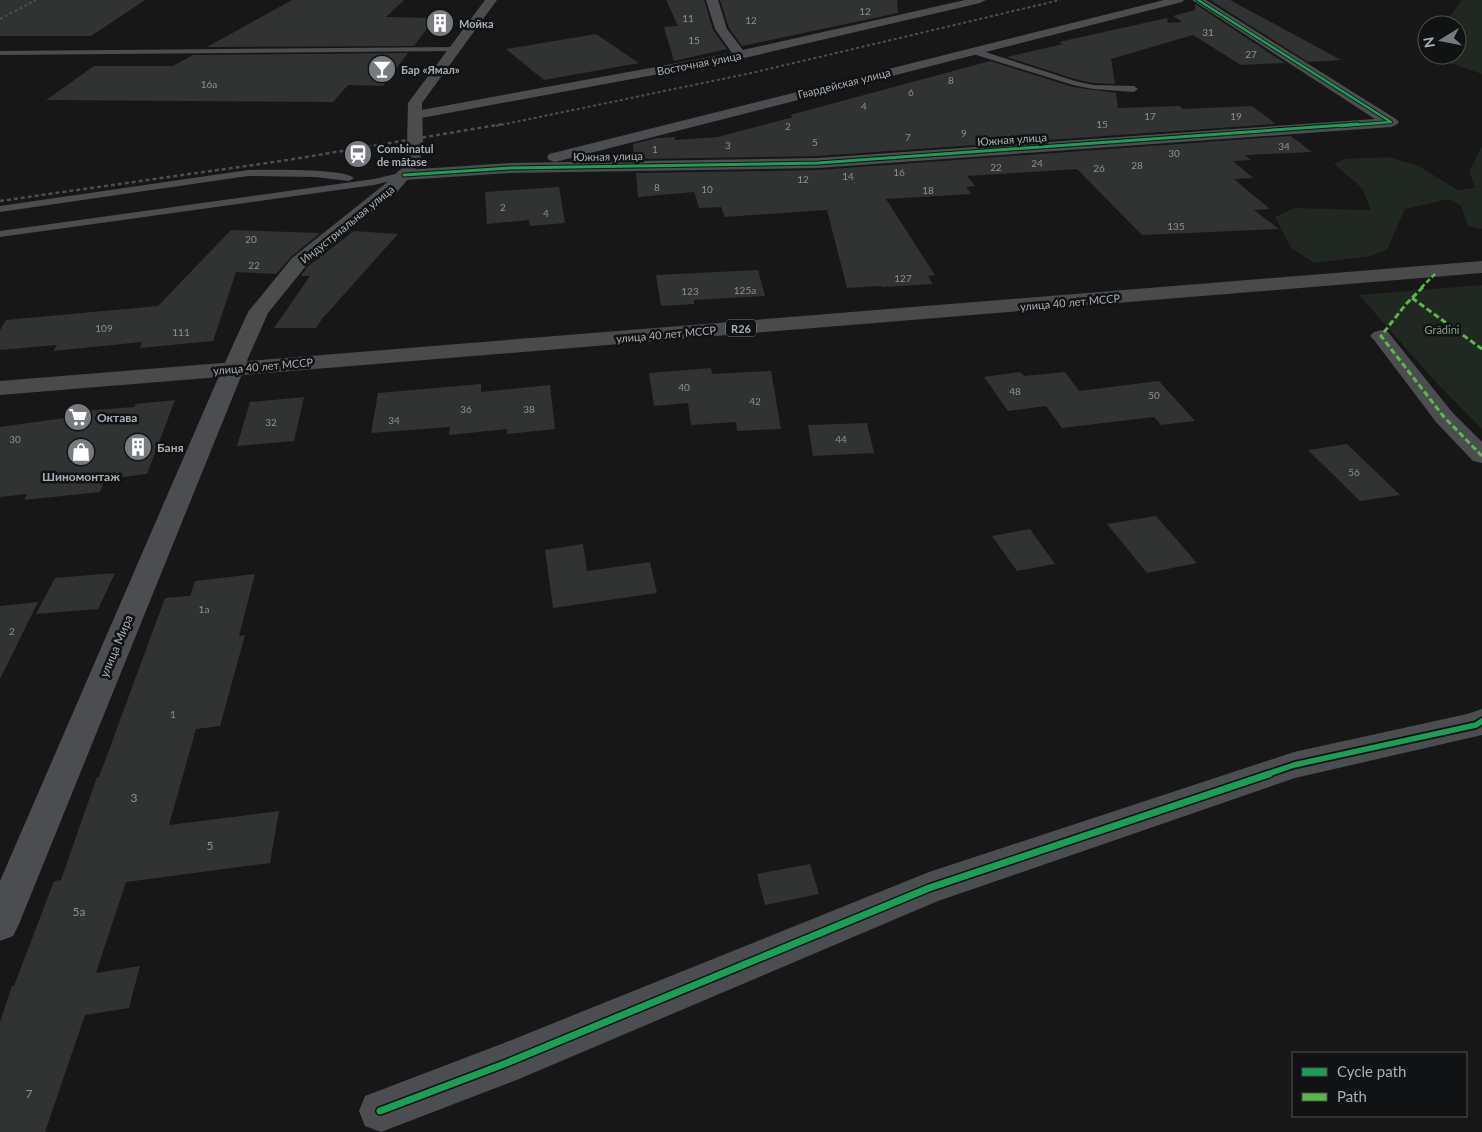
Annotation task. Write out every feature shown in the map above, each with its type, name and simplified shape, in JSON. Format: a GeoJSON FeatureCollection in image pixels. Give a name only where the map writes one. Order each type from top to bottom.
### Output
{"type":"FeatureCollection","features":[{"type":"Feature","properties":{"kind":"main road","name":"улица 40 лет МССР"},"geometry":{"type":"LineString","coordinates":[[0,388],[1482,267]]}},
{"type":"Feature","properties":{"kind":"street","name":"Индустриальная улица"},"geometry":{"type":"LineString","coordinates":[[233,369],[258,312],[299,262],[391,188],[404,175],[412,160],[416,115],[415,104],[490,0]]}},
{"type":"Feature","properties":{"kind":"street"},"geometry":{"type":"LineString","coordinates":[[712,0],[721,29],[740,55]]}},
{"type":"Feature","properties":{"kind":"street","name":"Восточная улица"},"geometry":{"type":"LineString","coordinates":[[416,115],[740,55],[980,0]]}},
{"type":"Feature","properties":{"kind":"street","name":"Гвардейская улица"},"geometry":{"type":"LineString","coordinates":[[510,168],[1178,0]]}},
{"type":"Feature","properties":{"kind":"street","name":"Южная улица"},"geometry":{"type":"LineString","coordinates":[[404,175],[510,168],[818,163],[1391,122],[1198,0]]}},
{"type":"Feature","properties":{"kind":"street"},"geometry":{"type":"LineString","coordinates":[[898,5],[908,16]]}},
{"type":"Feature","properties":{"kind":"street"},"geometry":{"type":"LineString","coordinates":[[1381,336],[1444,417],[1482,456]]}},
{"type":"Feature","properties":{"kind":"street","name":"улица Мира"},"geometry":{"type":"LineString","coordinates":[[0,924],[233,369]]}},
{"type":"Feature","properties":{"kind":"street"},"geometry":{"type":"LineString","coordinates":[[380,1111],[504,1064],[929,888],[1294,765],[1476,725],[1482,721]]}},
{"type":"Feature","properties":{"kind":"lane"},"geometry":{"type":"LineString","coordinates":[[0,54],[454,50]]}},
{"type":"Feature","properties":{"kind":"lane"},"geometry":{"type":"LineString","coordinates":[[973,51],[1073,83],[1093,87],[1134,89]]}},
{"type":"Feature","properties":{"kind":"lane"},"geometry":{"type":"LineString","coordinates":[[0,209],[248,173],[315,174],[374,182]]}},
{"type":"Feature","properties":{"kind":"lane"},"geometry":{"type":"LineString","coordinates":[[0,234],[325,187],[374,182],[404,175]]}},
{"type":"Feature","properties":{"kind":"green space"},"geometry":{"type":"Polygon","coordinates":[[[1462,0],[1482,0],[1482,74],[1456,65],[1467,65],[1467,15],[1451,15],[1462,0]]]}},
{"type":"Feature","properties":{"kind":"green space"},"geometry":{"type":"Polygon","coordinates":[[[1482,147],[1482,229],[1468,226],[1461,206],[1449,199],[1405,209],[1387,250],[1370,256],[1314,263],[1291,248],[1275,217],[1294,208],[1371,210],[1362,188],[1334,164],[1345,159],[1388,157],[1419,166],[1457,190],[1475,188],[1469,171],[1482,147]]]}},
{"type":"Feature","properties":{"kind":"green space","name":"Grădini"},"geometry":{"type":"Polygon","coordinates":[[[1482,285],[1482,429],[1433,379],[1359,295],[1482,285]]]}},
{"type":"Feature","properties":{"kind":"building"},"geometry":{"type":"Polygon","coordinates":[[[0,0],[145,0],[91,36],[0,36],[0,0]]]}},
{"type":"Feature","properties":{"kind":"building"},"geometry":{"type":"Polygon","coordinates":[[[292,0],[404,0],[386,17],[435,18],[414,46],[207,47],[292,0]]]}},
{"type":"Feature","properties":{"kind":"building"},"geometry":{"type":"Polygon","coordinates":[[[666,0],[704,0],[713,30],[727,49],[674,61],[664,27],[678,26],[666,0]]]}},
{"type":"Feature","properties":{"kind":"building"},"geometry":{"type":"Polygon","coordinates":[[[720,0],[897,0],[898,13],[742,46],[729,28],[720,0]]]}},
{"type":"Feature","properties":{"kind":"building"},"geometry":{"type":"Polygon","coordinates":[[[1210,0],[1230,0],[1341,60],[1308,62],[1210,0]]]}},
{"type":"Feature","properties":{"kind":"building"},"geometry":{"type":"Polygon","coordinates":[[[1195,4],[1285,63],[1241,65],[1193,35],[1111,59],[1115,84],[1093,83],[1075,79],[1007,57],[1063,44],[1059,42],[1167,18],[1168,23],[1182,22],[1173,16],[1195,10],[1195,4]]]}},
{"type":"Feature","properties":{"kind":"building"},"geometry":{"type":"Polygon","coordinates":[[[596,34],[639,63],[544,80],[506,49],[596,34]]]}},
{"type":"Feature","properties":{"kind":"building"},"geometry":{"type":"Polygon","coordinates":[[[408,53],[383,86],[348,85],[333,102],[46,100],[94,66],[173,66],[193,55],[408,53]]]}},
{"type":"Feature","properties":{"kind":"building"},"geometry":{"type":"Polygon","coordinates":[[[990,61],[1073,87],[1116,93],[1118,108],[1179,106],[1183,109],[1252,106],[1276,124],[818,156],[634,159],[633,144],[658,138],[675,137],[675,140],[718,137],[793,117],[790,115],[990,61]]]}},
{"type":"Feature","properties":{"kind":"building"},"geometry":{"type":"Polygon","coordinates":[[[1291,136],[1312,152],[1245,155],[1251,160],[1233,161],[1253,178],[1234,179],[1270,209],[1254,210],[1279,229],[1142,235],[1077,169],[967,176],[975,186],[966,187],[972,194],[886,199],[935,275],[928,276],[933,284],[882,287],[847,288],[827,210],[725,217],[721,207],[699,208],[694,192],[638,197],[636,173],[818,170],[1291,136]]]}},
{"type":"Feature","properties":{"kind":"building"},"geometry":{"type":"Polygon","coordinates":[[[559,187],[565,223],[530,226],[529,220],[487,224],[485,192],[559,187]]]}},
{"type":"Feature","properties":{"kind":"building"},"geometry":{"type":"Polygon","coordinates":[[[231,230],[320,233],[291,257],[276,274],[236,272],[213,341],[140,348],[142,342],[53,351],[57,345],[0,350],[0,330],[6,320],[158,306],[231,230]]]}},
{"type":"Feature","properties":{"kind":"building"},"geometry":{"type":"Polygon","coordinates":[[[354,231],[398,234],[316,328],[274,328],[310,276],[301,276],[307,267],[354,231]]]}},
{"type":"Feature","properties":{"kind":"building"},"geometry":{"type":"Polygon","coordinates":[[[758,270],[765,296],[694,300],[694,304],[661,306],[656,275],[758,270]]]}},
{"type":"Feature","properties":{"kind":"building"},"geometry":{"type":"Polygon","coordinates":[[[711,368],[712,374],[771,371],[781,429],[737,431],[736,422],[691,425],[688,403],[654,406],[649,373],[711,368]]]}},
{"type":"Feature","properties":{"kind":"building"},"geometry":{"type":"Polygon","coordinates":[[[1020,372],[1024,376],[1065,372],[1079,391],[1159,381],[1195,421],[1161,425],[1154,417],[1062,428],[1046,406],[1008,411],[984,377],[1020,372]]]}},
{"type":"Feature","properties":{"kind":"building"},"geometry":{"type":"Polygon","coordinates":[[[481,384],[481,392],[550,385],[555,429],[507,434],[507,429],[449,435],[450,427],[371,433],[378,393],[481,384]]]}},
{"type":"Feature","properties":{"kind":"building"},"geometry":{"type":"Polygon","coordinates":[[[304,397],[294,441],[237,446],[250,402],[304,397]]]}},
{"type":"Feature","properties":{"kind":"building"},"geometry":{"type":"Polygon","coordinates":[[[175,400],[147,474],[105,479],[100,492],[24,500],[27,494],[0,497],[0,427],[64,418],[68,412],[134,407],[136,404],[175,400]]]}},
{"type":"Feature","properties":{"kind":"building"},"geometry":{"type":"Polygon","coordinates":[[[867,423],[874,453],[813,456],[808,425],[867,423]]]}},
{"type":"Feature","properties":{"kind":"building"},"geometry":{"type":"Polygon","coordinates":[[[1347,444],[1400,495],[1360,501],[1308,450],[1347,444]]]}},
{"type":"Feature","properties":{"kind":"building"},"geometry":{"type":"Polygon","coordinates":[[[1156,516],[1197,563],[1147,573],[1107,524],[1156,516]]]}},
{"type":"Feature","properties":{"kind":"building"},"geometry":{"type":"Polygon","coordinates":[[[1030,529],[1055,564],[1017,571],[992,536],[1030,529]]]}},
{"type":"Feature","properties":{"kind":"building"},"geometry":{"type":"Polygon","coordinates":[[[583,544],[587,571],[650,562],[657,593],[553,608],[545,550],[583,544]]]}},
{"type":"Feature","properties":{"kind":"building"},"geometry":{"type":"Polygon","coordinates":[[[115,573],[98,609],[36,614],[55,578],[115,573]]]}},
{"type":"Feature","properties":{"kind":"building"},"geometry":{"type":"Polygon","coordinates":[[[255,574],[239,636],[245,635],[220,726],[196,729],[169,825],[279,811],[270,863],[126,882],[96,973],[140,966],[129,1008],[85,1015],[45,1132],[0,1132],[0,1022],[12,986],[14,986],[54,881],[61,880],[97,777],[99,777],[165,598],[190,596],[195,581],[255,574]]]}},
{"type":"Feature","properties":{"kind":"building"},"geometry":{"type":"Polygon","coordinates":[[[38,602],[0,679],[0,606],[38,602]]]}},
{"type":"Feature","properties":{"kind":"building"},"geometry":{"type":"Polygon","coordinates":[[[810,864],[819,894],[765,905],[757,874],[810,864]]]}},
{"type":"Feature","properties":{"kind":"railway"},"geometry":{"type":"LineString","coordinates":[[0,19],[36,0]]}},
{"type":"Feature","properties":{"kind":"railway"},"geometry":{"type":"LineString","coordinates":[[496,126],[756,72],[1060,0]]}},
{"type":"Feature","properties":{"kind":"railway"},"geometry":{"type":"LineString","coordinates":[[0,201],[288,160],[503,124]]}},
{"type":"Feature","properties":{"kind":"marked path"},"geometry":{"type":"LineString","coordinates":[[1437,272],[1406,304],[1381,336],[1444,417],[1482,456]]}},
{"type":"Feature","properties":{"kind":"marked path"},"geometry":{"type":"LineString","coordinates":[[1412,298],[1482,349]]}},
{"type":"Feature","properties":{"kind":"cycle path"},"geometry":{"type":"LineString","coordinates":[[404,175],[510,168],[818,163],[1391,122],[1198,0]]}},
{"type":"Feature","properties":{"kind":"cycle path"},"geometry":{"type":"LineString","coordinates":[[380,1111],[504,1064],[929,888],[1294,765],[1476,725],[1482,721]]}},
{"type":"Feature","properties":{"kind":"place","name":"Мойка"},"geometry":{"type":"Point","coordinates":[440,23]}},
{"type":"Feature","properties":{"kind":"place","name":"Бар «Ямал»"},"geometry":{"type":"Point","coordinates":[382,69]}},
{"type":"Feature","properties":{"kind":"place","name":"Combinatul de mătase"},"geometry":{"type":"Point","coordinates":[358,154]}},
{"type":"Feature","properties":{"kind":"place","name":"Октава"},"geometry":{"type":"Point","coordinates":[78,417]}},
{"type":"Feature","properties":{"kind":"place","name":"Баня"},"geometry":{"type":"Point","coordinates":[138,447]}},
{"type":"Feature","properties":{"kind":"place","name":"Шиномонтаж"},"geometry":{"type":"Point","coordinates":[81,452]}}]}
